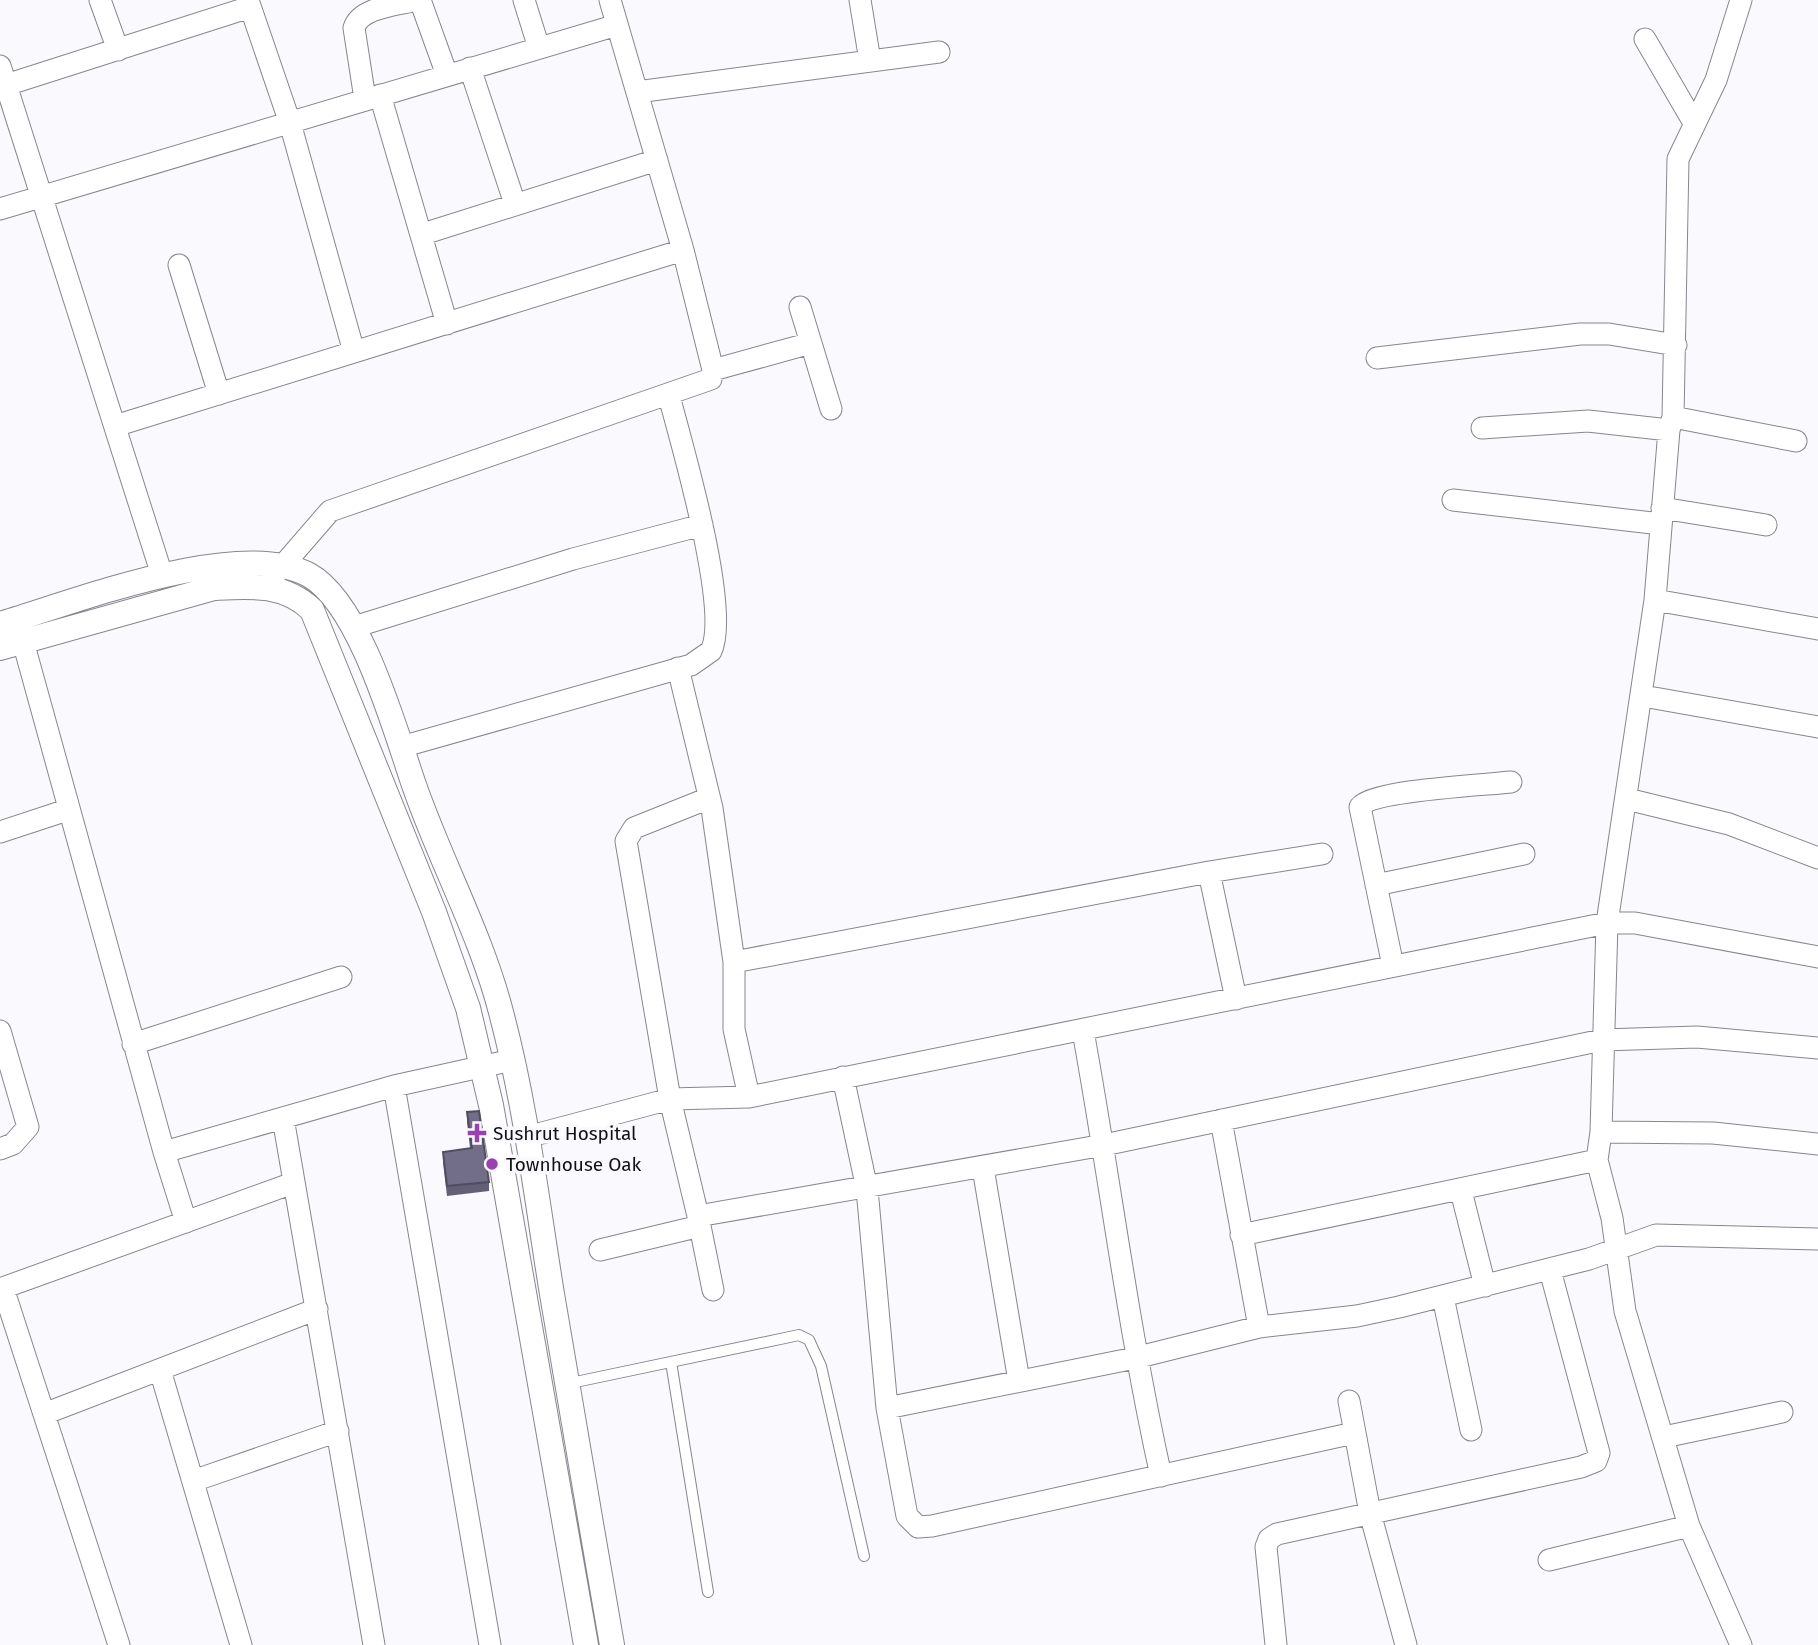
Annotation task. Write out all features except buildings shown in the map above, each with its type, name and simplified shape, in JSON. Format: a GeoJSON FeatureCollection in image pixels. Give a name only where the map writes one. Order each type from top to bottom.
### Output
{"type":"FeatureCollection","features":[{"type":"Feature","properties":{"kind":"street"},"geometry":{"type":"LineString","coordinates":[[100,0],[118,50]]}},
{"type":"Feature","properties":{"kind":"street"},"geometry":{"type":"LineString","coordinates":[[447,75],[419,0],[365,14],[356,22],[354,28],[372,97],[423,234],[447,324]]}},
{"type":"Feature","properties":{"kind":"street"},"geometry":{"type":"LineString","coordinates":[[524,0],[539,48]]}},
{"type":"Feature","properties":{"kind":"street"},"geometry":{"type":"LineString","coordinates":[[264,588],[330,511],[669,396],[711,379],[713,370],[683,250],[610,0]]}},
{"type":"Feature","properties":{"kind":"street"},"geometry":{"type":"LineString","coordinates":[[860,0],[870,61]]}},
{"type":"Feature","properties":{"kind":"street"},"geometry":{"type":"LineString","coordinates":[[1741,0],[1716,80],[1681,147],[1675,181],[1676,345],[1671,423],[1655,600],[1643,696],[1607,923],[1601,1132],[1597,1160],[1612,1219],[1625,1311],[1689,1526],[1741,1645]]}},
{"type":"Feature","properties":{"kind":"street"},"geometry":{"type":"LineString","coordinates":[[162,575],[3,76],[118,50],[249,4],[290,123],[354,352]]}},
{"type":"Feature","properties":{"kind":"street"},"geometry":{"type":"LineString","coordinates":[[0,209],[617,25]]}},
{"type":"Feature","properties":{"kind":"street"},"geometry":{"type":"LineString","coordinates":[[1645,39],[1695,122]]}},
{"type":"Feature","properties":{"kind":"street"},"geometry":{"type":"LineString","coordinates":[[637,92],[939,52]]}},
{"type":"Feature","properties":{"kind":"street"},"geometry":{"type":"LineString","coordinates":[[470,68],[515,205]]}},
{"type":"Feature","properties":{"kind":"street"},"geometry":{"type":"LineString","coordinates":[[423,234],[657,160]]}},
{"type":"Feature","properties":{"kind":"street"},"geometry":{"type":"LineString","coordinates":[[115,426],[683,250]]}},
{"type":"Feature","properties":{"kind":"street"},"geometry":{"type":"LineString","coordinates":[[179,265],[219,394]]}},
{"type":"Feature","properties":{"kind":"street"},"geometry":{"type":"LineString","coordinates":[[800,307],[831,409]]}},
{"type":"Feature","properties":{"kind":"street"},"geometry":{"type":"LineString","coordinates":[[1377,358],[1580,334],[1609,334],[1676,345]]}},
{"type":"Feature","properties":{"kind":"street"},"geometry":{"type":"LineString","coordinates":[[713,370],[811,343]]}},
{"type":"Feature","properties":{"kind":"street"},"geometry":{"type":"LineString","coordinates":[[401,747],[678,668],[702,659],[715,642],[718,624],[702,525],[669,396]]}},
{"type":"Feature","properties":{"kind":"street"},"geometry":{"type":"LineString","coordinates":[[1482,428],[1588,421],[1671,423],[1796,441]]}},
{"type":"Feature","properties":{"kind":"street"},"geometry":{"type":"LineString","coordinates":[[1453,500],[1766,525]]}},
{"type":"Feature","properties":{"kind":"street"},"geometry":{"type":"LineString","coordinates":[[354,627],[573,559],[702,525]]}},
{"type":"Feature","properties":{"kind":"street"},"geometry":{"type":"LineString","coordinates":[[10,633],[162,575],[233,564],[282,564],[325,586],[342,605],[354,627],[495,988],[527,1138],[566,1384],[612,1645]]}},
{"type":"Feature","properties":{"kind":"street"},"geometry":{"type":"LineString","coordinates":[[10,633],[214,588],[264,588],[285,591],[299,598],[312,610],[322,629],[453,965],[482,1067],[586,1645]]}},
{"type":"Feature","properties":{"kind":"street"},"geometry":{"type":"LineString","coordinates":[[1655,600],[1818,629]]}},
{"type":"Feature","properties":{"kind":"street"},"geometry":{"type":"LineString","coordinates":[[10,633],[67,810],[186,1222]]}},
{"type":"Feature","properties":{"kind":"street"},"geometry":{"type":"LineString","coordinates":[[678,668],[709,798],[734,962],[734,1029],[749,1097]]}},
{"type":"Feature","properties":{"kind":"street"},"geometry":{"type":"LineString","coordinates":[[1643,696],[1818,727]]}},
{"type":"Feature","properties":{"kind":"street"},"geometry":{"type":"LineString","coordinates":[[1393,966],[1360,814],[1364,802],[1424,790],[1511,782]]}},
{"type":"Feature","properties":{"kind":"street"},"geometry":{"type":"LineString","coordinates":[[709,798],[634,828],[626,841],[670,1099],[713,1290]]}},
{"type":"Feature","properties":{"kind":"street"},"geometry":{"type":"LineString","coordinates":[[1626,799],[1729,824],[1788,849],[1818,858]]}},
{"type":"Feature","properties":{"kind":"street"},"geometry":{"type":"LineString","coordinates":[[0,832],[67,810]]}},
{"type":"Feature","properties":{"kind":"street"},"geometry":{"type":"LineString","coordinates":[[1376,885],[1524,854]]}},
{"type":"Feature","properties":{"kind":"street"},"geometry":{"type":"LineString","coordinates":[[734,962],[1209,872],[1322,855]]}},
{"type":"Feature","properties":{"kind":"street"},"geometry":{"type":"LineString","coordinates":[[1209,872],[1236,999]]}},
{"type":"Feature","properties":{"kind":"street"},"geometry":{"type":"LineString","coordinates":[[527,1138],[670,1099],[749,1097],[1607,923],[1635,923],[1818,957]]}},
{"type":"Feature","properties":{"kind":"street"},"geometry":{"type":"LineString","coordinates":[[133,1044],[341,977]]}},
{"type":"Feature","properties":{"kind":"street"},"geometry":{"type":"LineString","coordinates":[[0,1031],[28,1127],[13,1144],[0,1149]]}},
{"type":"Feature","properties":{"kind":"street"},"geometry":{"type":"LineString","coordinates":[[1083,1031],[1104,1145],[1135,1358],[1161,1476]]}},
{"type":"Feature","properties":{"kind":"street"},"geometry":{"type":"LineString","coordinates":[[600,1250],[699,1221],[1104,1145],[1602,1040],[1697,1037],[1818,1048]]}},
{"type":"Feature","properties":{"kind":"street"},"geometry":{"type":"LineString","coordinates":[[164,1152],[394,1086],[512,1060]]}},
{"type":"Feature","properties":{"kind":"street"},"geometry":{"type":"LineString","coordinates":[[843,1077],[867,1189],[887,1408],[907,1516],[918,1527],[1354,1433]]}},
{"type":"Feature","properties":{"kind":"street"},"geometry":{"type":"LineString","coordinates":[[394,1086],[490,1645]]}},
{"type":"Feature","properties":{"kind":"street"},"geometry":{"type":"LineString","coordinates":[[283,1118],[374,1645]]}},
{"type":"Feature","properties":{"kind":"street"},"geometry":{"type":"LineString","coordinates":[[1221,1120],[1259,1327]]}},
{"type":"Feature","properties":{"kind":"street"},"geometry":{"type":"LineString","coordinates":[[1601,1132],[1713,1133],[1818,1144]]}},
{"type":"Feature","properties":{"kind":"street"},"geometry":{"type":"LineString","coordinates":[[1241,1235],[1461,1191],[1597,1160]]}},
{"type":"Feature","properties":{"kind":"street"},"geometry":{"type":"LineString","coordinates":[[983,1168],[1019,1381]]}},
{"type":"Feature","properties":{"kind":"street"},"geometry":{"type":"LineString","coordinates":[[119,1645],[1,1289],[293,1183]]}},
{"type":"Feature","properties":{"kind":"street"},"geometry":{"type":"LineString","coordinates":[[1461,1191],[1485,1286]]}},
{"type":"Feature","properties":{"kind":"street"},"geometry":{"type":"LineString","coordinates":[[887,1408],[1135,1358],[1259,1327],[1357,1316],[1443,1297],[1601,1256],[1615,1248],[1656,1235],[1818,1239]]}},
{"type":"Feature","properties":{"kind":"street"},"geometry":{"type":"LineString","coordinates":[[1276,1645],[1266,1547],[1269,1539],[1276,1534],[1581,1467],[1596,1461],[1599,1453],[1550,1270]]}},
{"type":"Feature","properties":{"kind":"street"},"geometry":{"type":"LineString","coordinates":[[1443,1297],[1471,1430]]}},
{"type":"Feature","properties":{"kind":"street"},"geometry":{"type":"LineString","coordinates":[[44,1414],[317,1309]]}},
{"type":"Feature","properties":{"kind":"street"},"geometry":{"type":"LineString","coordinates":[[160,1370],[241,1645]]}},
{"type":"Feature","properties":{"kind":"street"},"geometry":{"type":"LineString","coordinates":[[1349,1401],[1370,1513],[1409,1641]]}},
{"type":"Feature","properties":{"kind":"street"},"geometry":{"type":"LineString","coordinates":[[1664,1437],[1782,1412]]}},
{"type":"Feature","properties":{"kind":"street"},"geometry":{"type":"LineString","coordinates":[[193,1481],[338,1431]]}},
{"type":"Feature","properties":{"kind":"street"},"geometry":{"type":"LineString","coordinates":[[1549,1560],[1689,1526]]}},
{"type":"Feature","properties":{"kind":"lane"},"geometry":{"type":"LineString","coordinates":[[566,1384],[799,1335],[809,1339],[821,1366],[864,1556]]}},
{"type":"Feature","properties":{"kind":"lane"},"geometry":{"type":"LineString","coordinates":[[671,1362],[708,1592]]}},
{"type":"Feature","properties":{"kind":"place","name":"Sushrut Hospital"},"geometry":{"type":"Point","coordinates":[477,1133]}},
{"type":"Feature","properties":{"kind":"place","name":"Townhouse Oak"},"geometry":{"type":"Point","coordinates":[492,1164]}}]}
